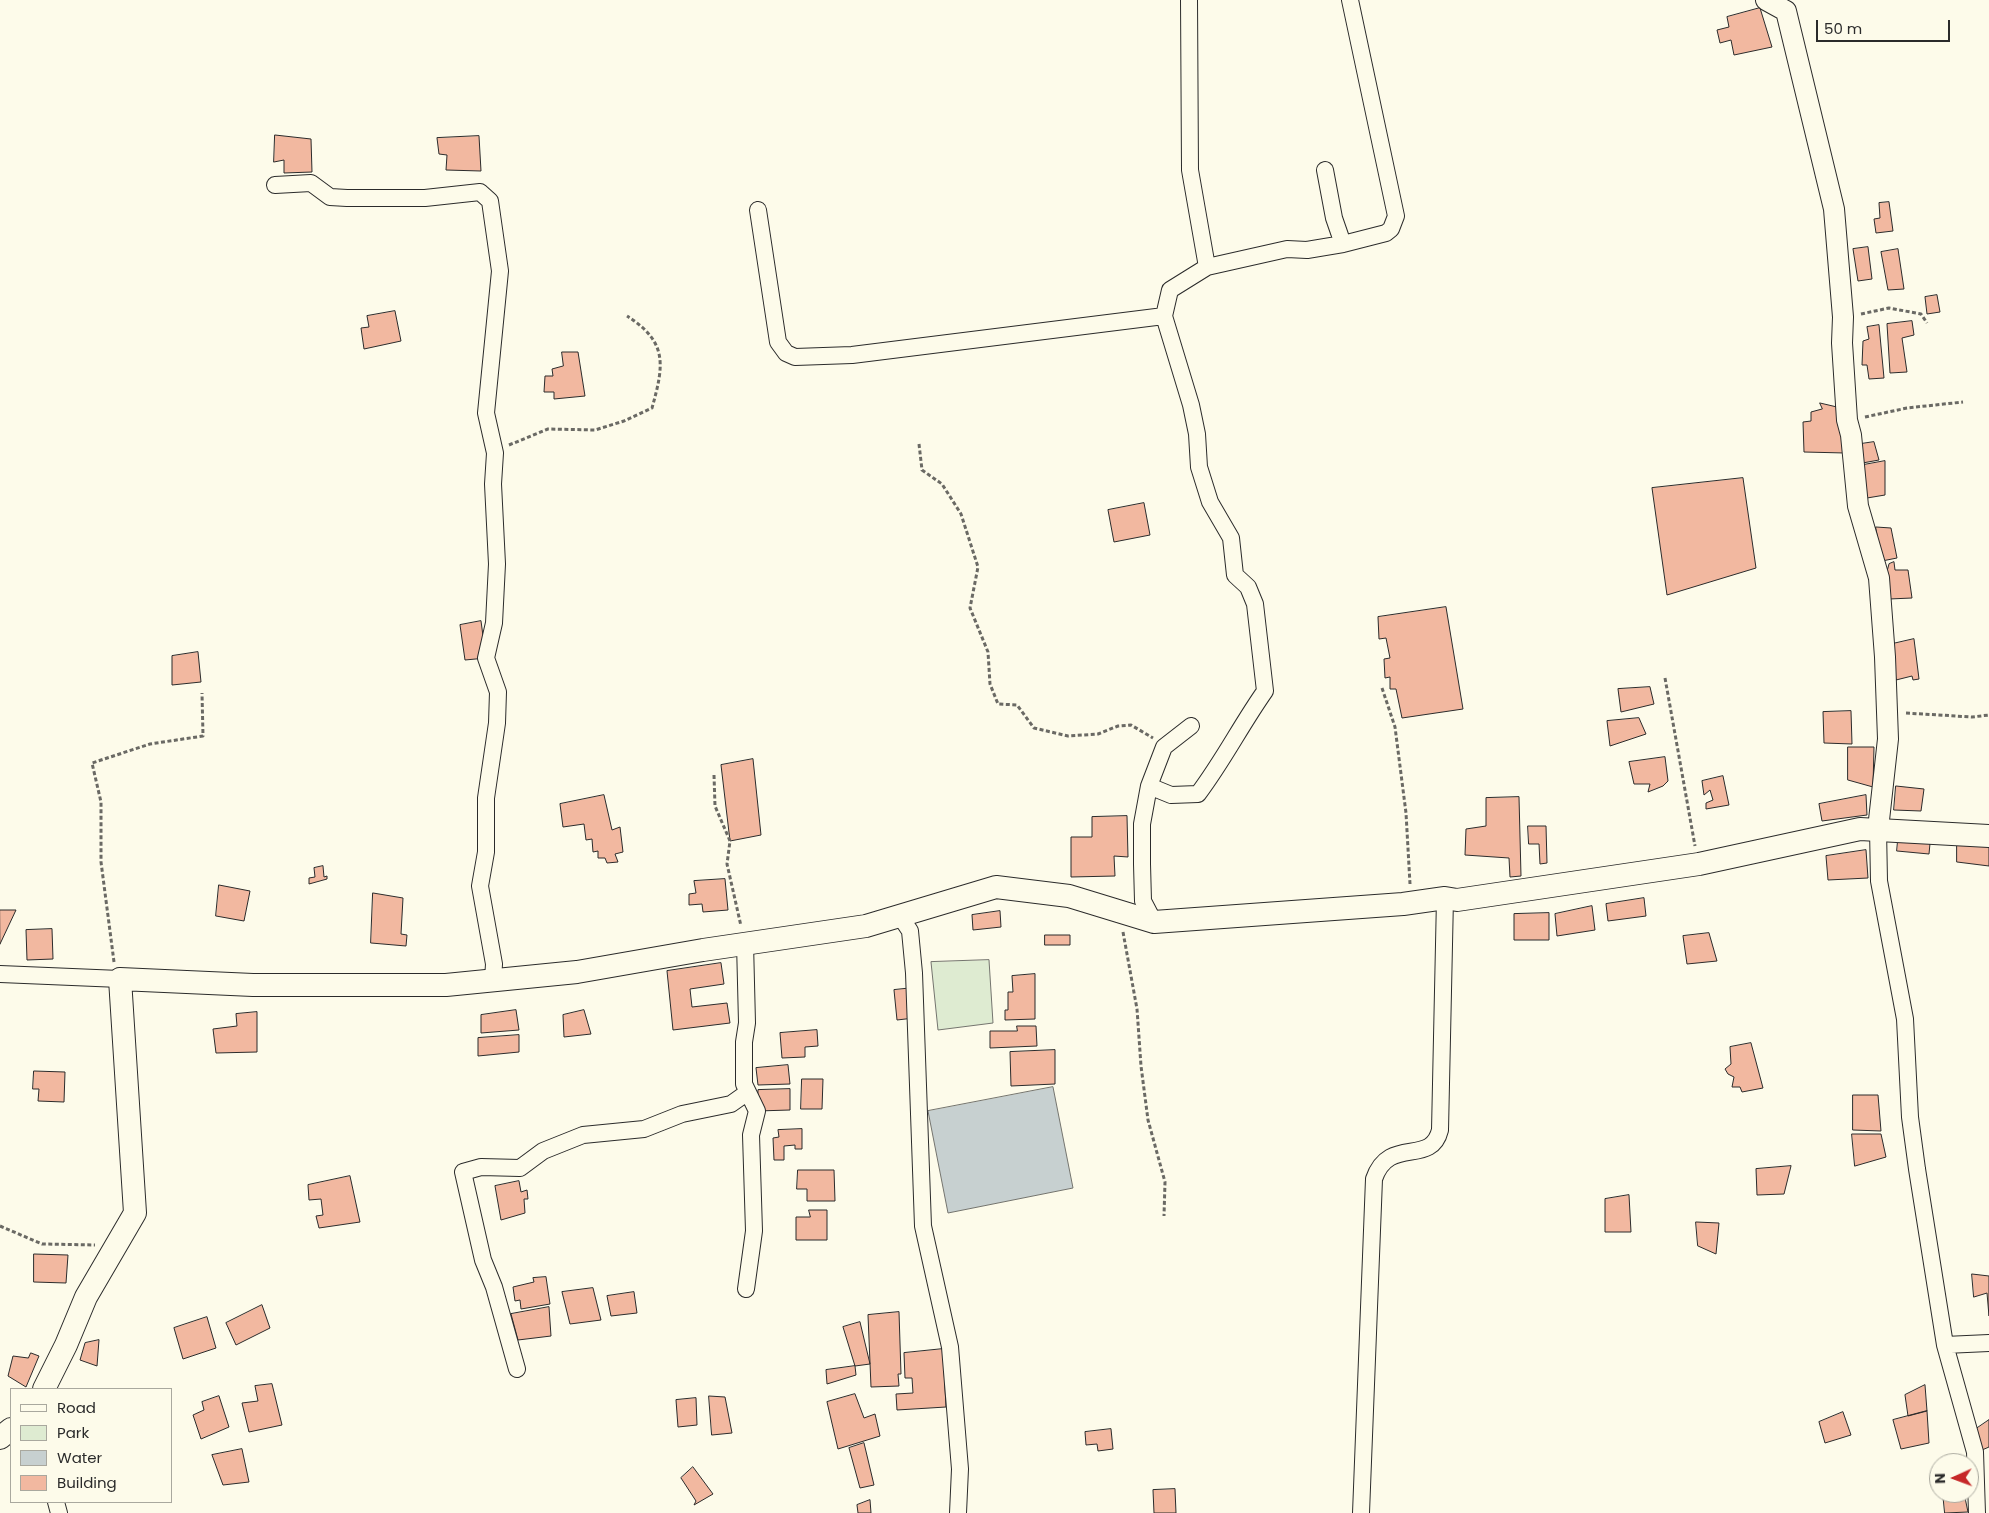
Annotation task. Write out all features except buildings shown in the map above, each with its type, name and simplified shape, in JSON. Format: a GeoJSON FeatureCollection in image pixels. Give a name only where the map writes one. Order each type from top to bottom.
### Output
{"type":"FeatureCollection","features":[{"type":"Feature","properties":{"kind":"main road"},"geometry":{"type":"LineString","coordinates":[[44,1388],[66,1345],[86,1297],[135,1213],[119,978],[313,986],[446,984],[577,972],[745,943],[866,926],[996,887],[1069,896],[1154,922],[1403,904],[1446,898],[1457,900],[1698,864],[1860,829],[1989,836]]}},
{"type":"Feature","properties":{"kind":"street"},"geometry":{"type":"LineString","coordinates":[[1189,0],[1190,170],[1207,267]]}},
{"type":"Feature","properties":{"kind":"street"},"geometry":{"type":"LineString","coordinates":[[1149,786],[1171,794],[1198,794],[1220,764],[1241,725],[1265,691],[1255,604],[1248,588],[1235,575],[1231,538],[1210,502],[1199,467],[1197,434],[1191,405],[1164,316],[1170,290],[1207,267],[1288,249],[1307,250],[1342,244],[1386,233],[1391,229],[1396,216],[1350,0]]}},
{"type":"Feature","properties":{"kind":"street"},"geometry":{"type":"LineString","coordinates":[[1766,0],[1786,12],[1834,209],[1843,318],[1842,343],[1847,420],[1852,435],[1858,506],[1879,578],[1888,738],[1878,830],[1879,881],[1905,1019],[1912,1126],[1945,1345],[1975,1452],[1977,1513]]}},
{"type":"Feature","properties":{"kind":"street"},"geometry":{"type":"LineString","coordinates":[[1325,170],[1334,218],[1342,244]]}},
{"type":"Feature","properties":{"kind":"street"},"geometry":{"type":"LineString","coordinates":[[274,185],[310,183],[330,198],[425,198],[480,192],[490,201],[500,271],[486,413],[495,453],[493,484],[497,564],[494,623],[486,658],[498,692],[497,723],[486,798],[486,852],[480,886],[494,964],[493,980]]}},
{"type":"Feature","properties":{"kind":"street"},"geometry":{"type":"LineString","coordinates":[[758,210],[778,342],[786,353],[795,357],[852,355],[1164,316]]}},
{"type":"Feature","properties":{"kind":"street"},"geometry":{"type":"LineString","coordinates":[[1154,922],[1143,901],[1142,824],[1149,786],[1164,747],[1191,726]]}},
{"type":"Feature","properties":{"kind":"street"},"geometry":{"type":"LineString","coordinates":[[1361,1513],[1374,1178],[1378,1167],[1393,1154],[1427,1148],[1438,1138],[1440,1130],[1446,898]]}},
{"type":"Feature","properties":{"kind":"street"},"geometry":{"type":"LineString","coordinates":[[900,916],[910,931],[914,972],[923,1226],[950,1347],[960,1469],[958,1513]]}},
{"type":"Feature","properties":{"kind":"street"},"geometry":{"type":"LineString","coordinates":[[745,943],[747,1023],[743,1064],[744,1084],[757,1111],[751,1135],[754,1231],[746,1289]]}},
{"type":"Feature","properties":{"kind":"street"},"geometry":{"type":"LineString","coordinates":[[0,974],[119,978]]}},
{"type":"Feature","properties":{"kind":"street"},"geometry":{"type":"LineString","coordinates":[[517,1369],[494,1287],[483,1260],[463,1172],[481,1167],[520,1168],[543,1151],[583,1135],[644,1129],[682,1114],[731,1104],[748,1092]]}},
{"type":"Feature","properties":{"kind":"street"},"geometry":{"type":"LineString","coordinates":[[1945,1345],[1989,1342]]}},
{"type":"Feature","properties":{"kind":"path"},"geometry":{"type":"LineString","coordinates":[[1843,318],[1889,308],[1921,314],[1927,323]]}},
{"type":"Feature","properties":{"kind":"path"},"geometry":{"type":"LineString","coordinates":[[495,453],[518,440],[548,429],[595,430],[624,421],[652,408],[658,386],[660,351],[645,327],[627,316]]}},
{"type":"Feature","properties":{"kind":"path"},"geometry":{"type":"LineString","coordinates":[[1847,420],[1907,408],[1963,402]]}},
{"type":"Feature","properties":{"kind":"path"},"geometry":{"type":"LineString","coordinates":[[918,444],[922,470],[942,484],[961,514],[978,567],[970,608],[988,652],[990,684],[998,704],[1017,705],[1034,728],[1068,736],[1098,734],[1118,726],[1131,725],[1164,747]]}},
{"type":"Feature","properties":{"kind":"path"},"geometry":{"type":"LineString","coordinates":[[1665,678],[1698,864]]}},
{"type":"Feature","properties":{"kind":"path"},"geometry":{"type":"LineString","coordinates":[[1382,688],[1395,727],[1406,813],[1411,881],[1403,904]]}},
{"type":"Feature","properties":{"kind":"path"},"geometry":{"type":"LineString","coordinates":[[119,978],[106,914],[101,862],[101,802],[92,763],[150,744],[203,736],[202,693]]}},
{"type":"Feature","properties":{"kind":"path"},"geometry":{"type":"LineString","coordinates":[[1887,712],[1972,717],[1989,715]]}},
{"type":"Feature","properties":{"kind":"path"},"geometry":{"type":"LineString","coordinates":[[714,775],[715,806],[730,841],[727,864],[745,943]]}},
{"type":"Feature","properties":{"kind":"path"},"geometry":{"type":"LineString","coordinates":[[1122,929],[1137,1009],[1141,1066],[1148,1120],[1165,1182],[1164,1216]]}},
{"type":"Feature","properties":{"kind":"path"},"geometry":{"type":"LineString","coordinates":[[0,1226],[42,1244],[117,1245]]}},
{"type":"Feature","properties":{"kind":"green space"},"geometry":{"type":"Polygon","coordinates":[[[989,960],[993,1023],[938,1030],[931,962],[989,960]]]}},
{"type":"Feature","properties":{"kind":"water"},"geometry":{"type":"Polygon","coordinates":[[[1053,1087],[1073,1188],[948,1213],[928,1111],[1053,1087]]]}}]}
